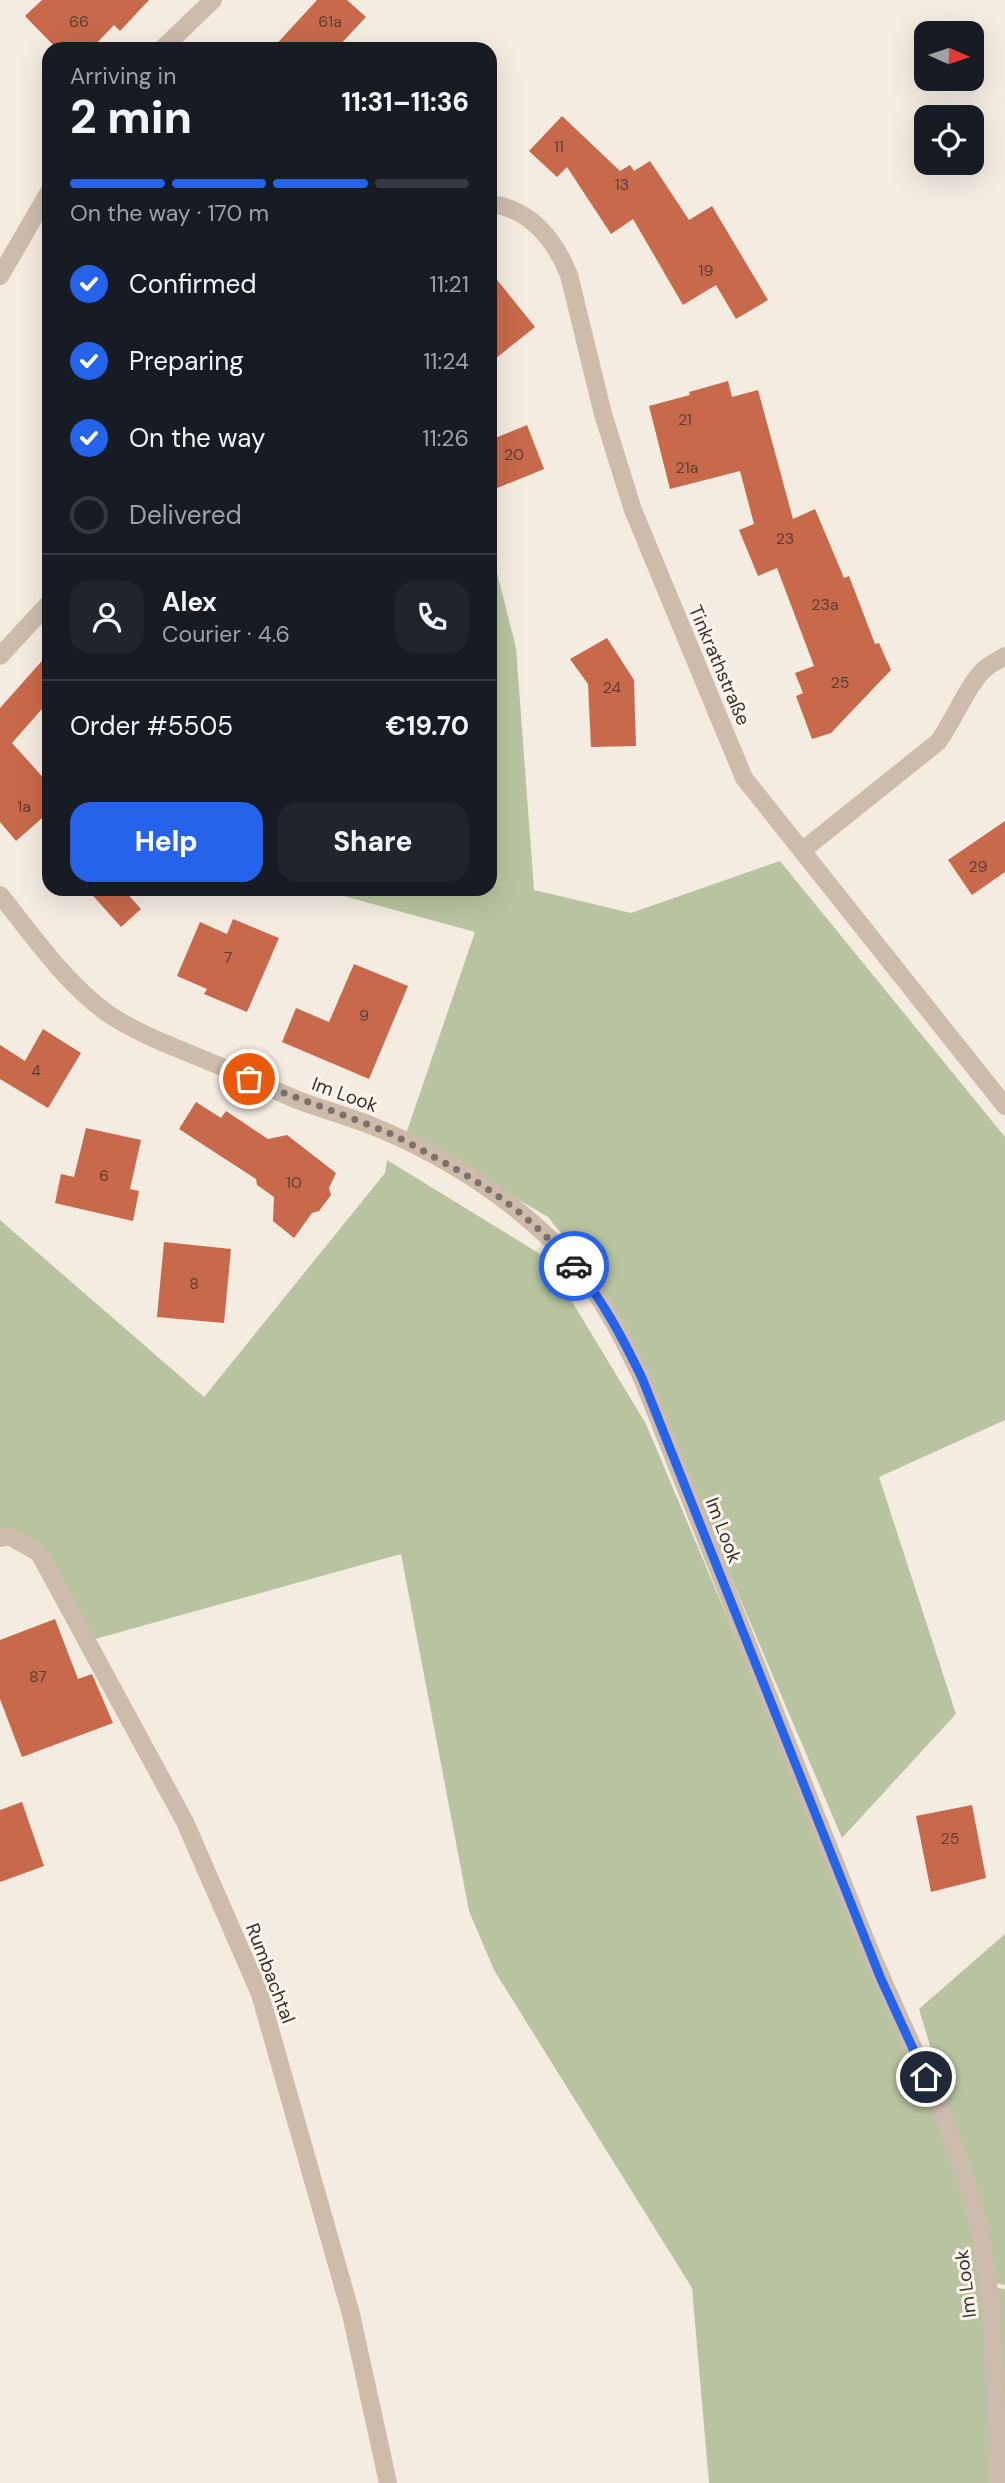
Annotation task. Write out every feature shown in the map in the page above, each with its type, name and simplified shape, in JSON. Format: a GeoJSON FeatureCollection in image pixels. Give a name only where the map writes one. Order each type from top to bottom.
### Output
{"type":"FeatureCollection","features":[{"type":"Feature","properties":{"kind":"street"},"geometry":{"type":"LineString","coordinates":[[169,42],[213,0]]}},
{"type":"Feature","properties":{"kind":"street"},"geometry":{"type":"LineString","coordinates":[[0,276],[42,204]]}},
{"type":"Feature","properties":{"kind":"street","name":"Tinkrathstraße"},"geometry":{"type":"LineString","coordinates":[[497,206],[528,217],[553,244],[563,261],[569,275],[603,414],[633,510],[744,778],[1005,1106]]}},
{"type":"Feature","properties":{"kind":"street"},"geometry":{"type":"LineString","coordinates":[[0,656],[42,611]]}},
{"type":"Feature","properties":{"kind":"street"},"geometry":{"type":"LineString","coordinates":[[803,850],[938,742],[971,685],[984,669],[1005,656]]}},
{"type":"Feature","properties":{"kind":"street","name":"Im Look"},"geometry":{"type":"LineString","coordinates":[[0,895],[82,993],[109,1014],[300,1101],[376,1127],[481,1183],[518,1210],[552,1241],[587,1281],[619,1330],[642,1378],[881,1979],[938,2101],[958,2153],[978,2220],[989,2285],[999,2483]]}},
{"type":"Feature","properties":{"kind":"street","name":"Rumbachtal"},"geometry":{"type":"LineString","coordinates":[[0,1538],[9,1536],[39,1553],[186,1822],[260,1994],[351,2314],[388,2483]]}},
{"type":"Feature","properties":{"kind":"green space"},"geometry":{"type":"Polygon","coordinates":[[[497,573],[516,648],[534,890],[631,913],[780,861],[1005,1137],[1005,1420],[879,1477],[956,1714],[842,1838],[687,1474],[645,1367],[593,1272],[548,1217],[406,1134],[475,932],[344,896],[497,896],[497,573]]]}},
{"type":"Feature","properties":{"kind":"green space"},"geometry":{"type":"Polygon","coordinates":[[[387,1160],[545,1257],[646,1424],[957,2163],[985,2286],[1005,2289],[1005,2483],[709,2483],[692,2288],[494,1970],[469,1911],[401,1554],[95,1639],[39,1543],[0,1533],[0,1220],[204,1397],[385,1173],[387,1160]]]}},
{"type":"Feature","properties":{"kind":"green space"},"geometry":{"type":"Polygon","coordinates":[[[1005,1934],[1005,2285],[994,2283],[962,2152],[919,2009],[1005,1934]]]}},
{"type":"Feature","properties":{"kind":"building"},"geometry":{"type":"Polygon","coordinates":[[[42,0],[149,0],[120,31],[114,25],[98,42],[50,42],[25,16],[42,0]]]}},
{"type":"Feature","properties":{"kind":"building"},"geometry":{"type":"Polygon","coordinates":[[[317,0],[347,0],[366,17],[343,42],[278,42],[317,0]]]}},
{"type":"Feature","properties":{"kind":"building"},"geometry":{"type":"Polygon","coordinates":[[[562,116],[620,171],[630,165],[634,171],[650,161],[689,220],[712,206],[768,300],[736,319],[716,285],[683,305],[633,219],[611,234],[567,167],[557,177],[529,151],[562,116]]]}},
{"type":"Feature","properties":{"kind":"building"},"geometry":{"type":"Polygon","coordinates":[[[497,280],[535,327],[497,357],[497,280]]]}},
{"type":"Feature","properties":{"kind":"building"},"geometry":{"type":"Polygon","coordinates":[[[728,381],[732,397],[758,390],[793,519],[815,509],[844,578],[849,576],[875,644],[879,643],[891,670],[831,733],[812,739],[796,696],[803,693],[795,673],[814,666],[777,568],[758,576],[739,530],[754,524],[740,471],[670,489],[649,406],[728,381]]]}},
{"type":"Feature","properties":{"kind":"building"},"geometry":{"type":"Polygon","coordinates":[[[527,425],[544,469],[497,488],[497,437],[527,425]]]}},
{"type":"Feature","properties":{"kind":"building"},"geometry":{"type":"Polygon","coordinates":[[[607,638],[634,680],[636,746],[591,747],[588,684],[570,659],[607,638]]]}},
{"type":"Feature","properties":{"kind":"building"},"geometry":{"type":"Polygon","coordinates":[[[42,661],[42,709],[12,743],[42,776],[42,818],[16,841],[0,822],[0,708],[42,661]]]}},
{"type":"Feature","properties":{"kind":"building"},"geometry":{"type":"Polygon","coordinates":[[[1005,821],[1005,872],[972,895],[948,860],[1005,821]]]}},
{"type":"Feature","properties":{"kind":"building"},"geometry":{"type":"Polygon","coordinates":[[[93,896],[129,896],[141,909],[121,927],[93,896]]]}},
{"type":"Feature","properties":{"kind":"building"},"geometry":{"type":"Polygon","coordinates":[[[233,919],[279,938],[247,1012],[204,994],[207,989],[177,976],[200,922],[227,934],[233,919]]]}},
{"type":"Feature","properties":{"kind":"building"},"geometry":{"type":"Polygon","coordinates":[[[354,964],[408,986],[369,1079],[282,1042],[296,1008],[329,1022],[354,964]]]}},
{"type":"Feature","properties":{"kind":"building"},"geometry":{"type":"Polygon","coordinates":[[[43,1029],[81,1053],[48,1108],[0,1079],[0,1045],[25,1061],[43,1029]]]}},
{"type":"Feature","properties":{"kind":"building"},"geometry":{"type":"Polygon","coordinates":[[[196,1102],[221,1118],[226,1111],[268,1139],[287,1135],[336,1173],[329,1188],[331,1195],[319,1211],[312,1213],[294,1238],[273,1221],[274,1197],[257,1185],[256,1179],[179,1129],[196,1102]]]}},
{"type":"Feature","properties":{"kind":"building"},"geometry":{"type":"Polygon","coordinates":[[[86,1128],[141,1140],[130,1189],[139,1191],[133,1221],[55,1203],[61,1174],[74,1177],[86,1128]]]}},
{"type":"Feature","properties":{"kind":"building"},"geometry":{"type":"Polygon","coordinates":[[[164,1242],[231,1249],[224,1323],[157,1317],[164,1242]]]}},
{"type":"Feature","properties":{"kind":"building"},"geometry":{"type":"Polygon","coordinates":[[[55,1619],[78,1679],[92,1674],[113,1723],[22,1757],[0,1699],[0,1640],[55,1619]]]}},
{"type":"Feature","properties":{"kind":"building"},"geometry":{"type":"Polygon","coordinates":[[[22,1802],[44,1866],[0,1882],[0,1810],[22,1802]]]}},
{"type":"Feature","properties":{"kind":"building"},"geometry":{"type":"Polygon","coordinates":[[[972,1805],[986,1878],[931,1892],[916,1816],[972,1805]]]}},
{"type":"Feature","properties":{"kind":"way so far"},"geometry":{"type":"LineString","coordinates":[[249,1079],[300,1101],[376,1127],[481,1183],[518,1210],[552,1241],[574,1266]]}},
{"type":"Feature","properties":{"kind":"route"},"geometry":{"type":"LineString","coordinates":[[574,1266],[619,1330],[642,1378],[881,1979],[926,2077]]}}]}
